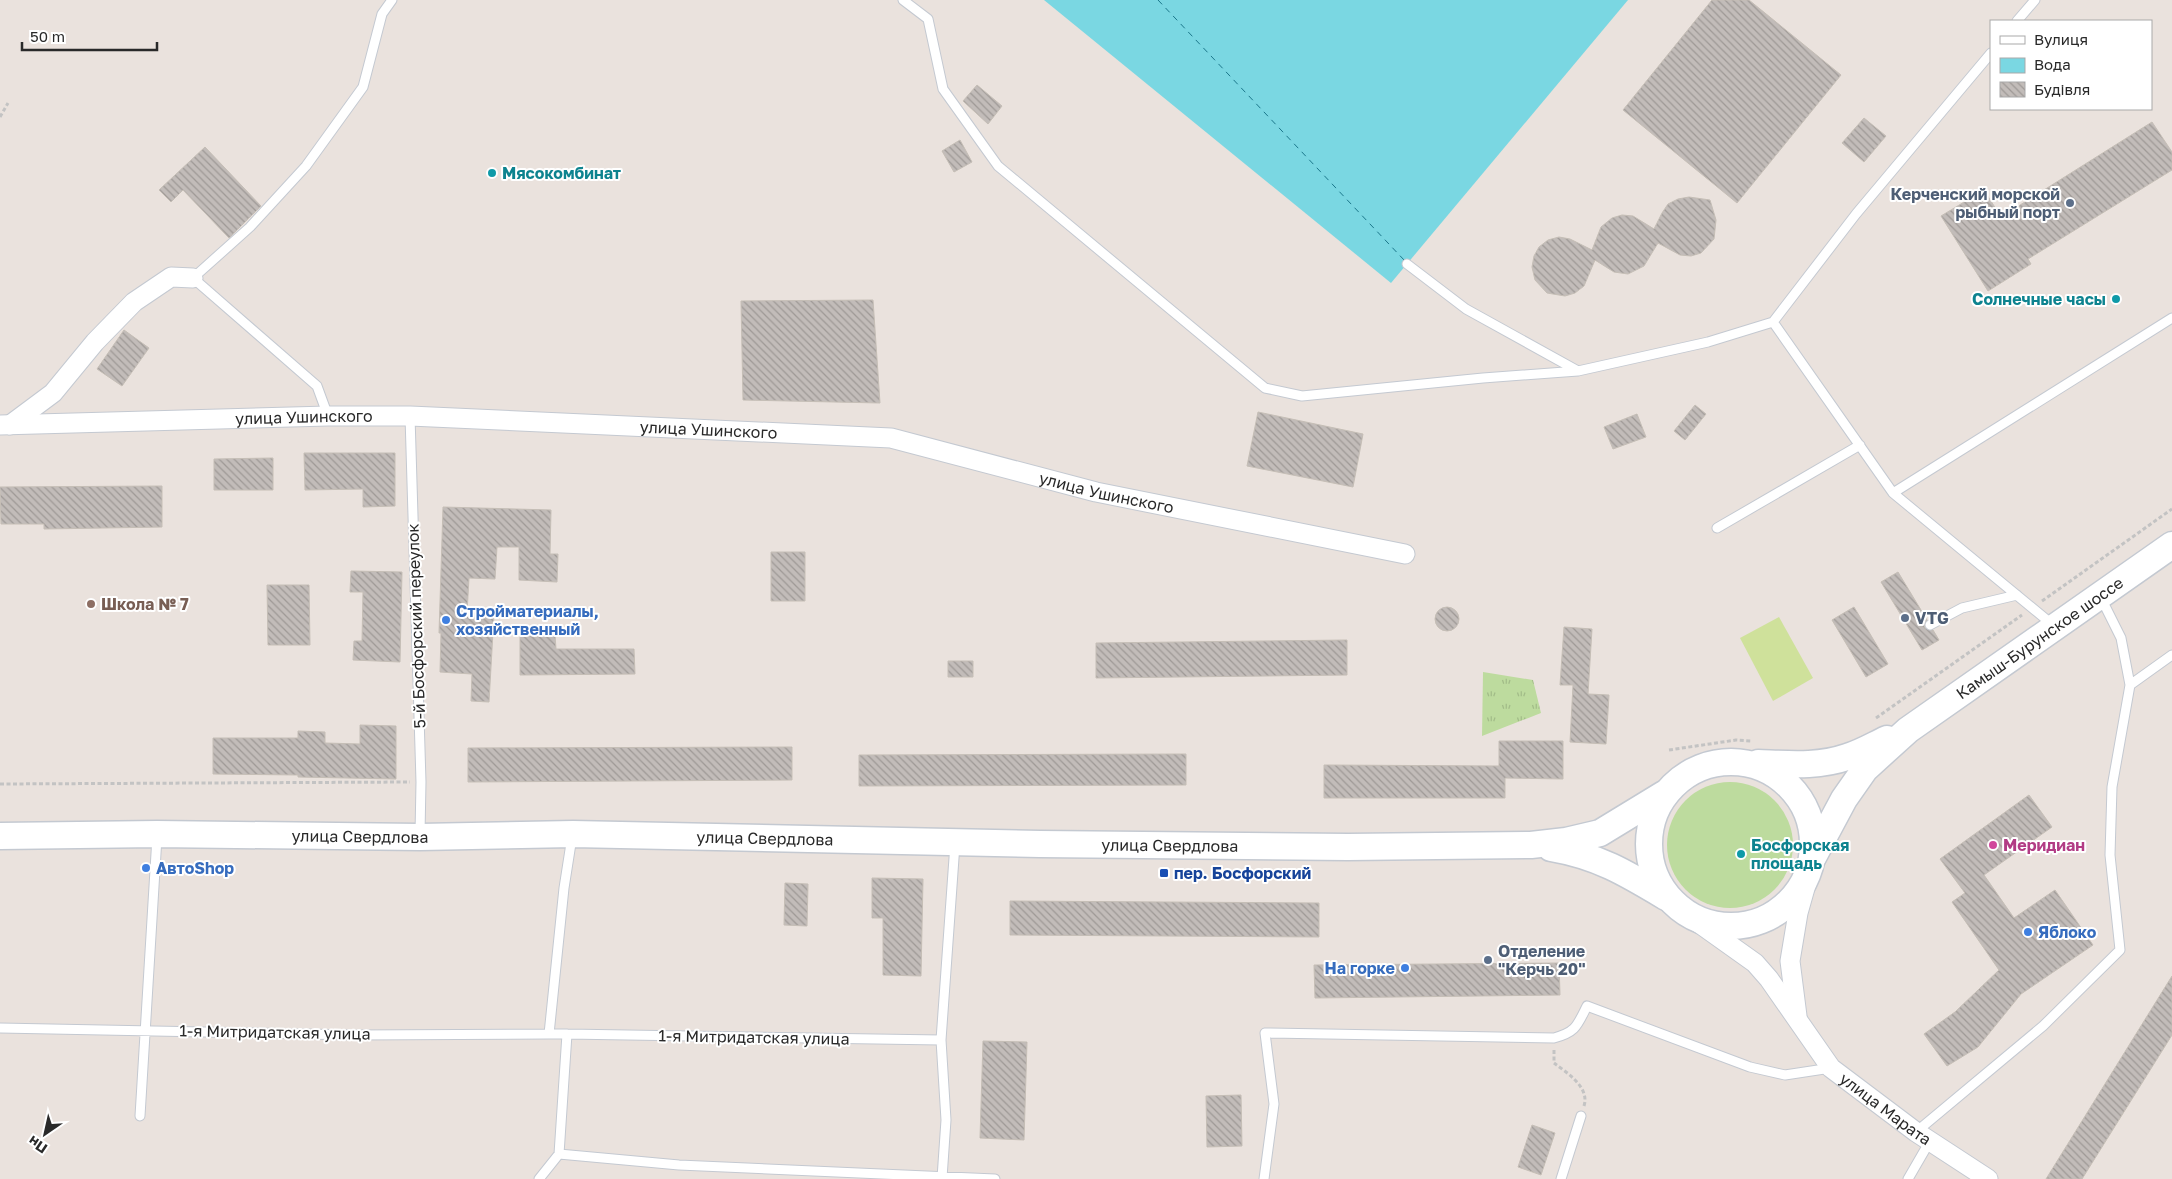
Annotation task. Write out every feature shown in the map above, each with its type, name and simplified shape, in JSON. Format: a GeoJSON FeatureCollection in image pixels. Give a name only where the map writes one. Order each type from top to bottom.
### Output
{"type":"FeatureCollection","features":[{"type":"Feature","properties":{"kind":"main road","name":"Камыш-Бурунское шоссе"},"geometry":{"type":"LineString","coordinates":[[1908,730],[2172,545]]}},
{"type":"Feature","properties":{"kind":"main road"},"geometry":{"type":"LineString","coordinates":[[1531,844],[1566,842],[1600,833],[1664,794],[1685,775],[1710,764],[1748,752],[1800,765],[1824,762],[1847,757],[1908,730]]}},
{"type":"Feature","properties":{"kind":"main road"},"geometry":{"type":"LineString","coordinates":[[1531,844],[1589,856],[1615,866],[1667,898],[1689,916],[1714,925],[1740,927],[1766,919],[1788,904],[1801,888],[1844,799],[1865,768],[1908,730]]}},
{"type":"Feature","properties":{"kind":"main road"},"geometry":{"type":"LineString","coordinates":[[1748,752],[1788,784],[1804,806],[1813,831],[1812,862]]}},
{"type":"Feature","properties":{"kind":"main road"},"geometry":{"type":"LineString","coordinates":[[1664,794],[1651,818],[1648,846],[1653,874],[1667,898]]}},
{"type":"Feature","properties":{"kind":"main road","name":"улица Свердлова"},"geometry":{"type":"LineString","coordinates":[[0,836],[573,834],[955,843],[1338,846],[1531,844]]}},
{"type":"Feature","properties":{"kind":"street"},"geometry":{"type":"LineString","coordinates":[[5,425],[53,393],[95,342],[134,302],[170,277],[193,278]]}},
{"type":"Feature","properties":{"kind":"street","name":"улица Ушинского"},"geometry":{"type":"LineString","coordinates":[[5,425],[328,416],[410,416],[891,438],[1096,492],[1405,554]]}},
{"type":"Feature","properties":{"kind":"street"},"geometry":{"type":"LineString","coordinates":[[1798,1022],[1792,992],[1790,961],[1798,913],[1812,862]]}},
{"type":"Feature","properties":{"kind":"street","name":"улица Марата"},"geometry":{"type":"LineString","coordinates":[[1689,916],[1755,963],[1832,1068],[1923,1136],[1988,1179]]}},
{"type":"Feature","properties":{"kind":"lane"},"geometry":{"type":"LineString","coordinates":[[328,416],[317,386],[193,278],[250,227],[306,166],[363,87],[382,14],[392,0]]}},
{"type":"Feature","properties":{"kind":"lane"},"geometry":{"type":"LineString","coordinates":[[904,0],[928,19],[943,89],[998,166],[1265,388],[1302,396],[1483,378],[1578,372],[1708,342],[1773,322],[1856,214],[1990,54]]}},
{"type":"Feature","properties":{"kind":"lane"},"geometry":{"type":"LineString","coordinates":[[2018,20],[2035,0]]}},
{"type":"Feature","properties":{"kind":"lane"},"geometry":{"type":"LineString","coordinates":[[1407,264],[1466,309],[1578,372]]}},
{"type":"Feature","properties":{"kind":"lane"},"geometry":{"type":"LineString","coordinates":[[1894,493],[2172,318]]}},
{"type":"Feature","properties":{"kind":"lane"},"geometry":{"type":"LineString","coordinates":[[1773,322],[1894,493],[2055,627]]}},
{"type":"Feature","properties":{"kind":"lane","name":"5-й Босфорский переулок"},"geometry":{"type":"LineString","coordinates":[[410,416],[420,836]]}},
{"type":"Feature","properties":{"kind":"lane"},"geometry":{"type":"LineString","coordinates":[[1717,528],[1860,445]]}},
{"type":"Feature","properties":{"kind":"lane"},"geometry":{"type":"LineString","coordinates":[[1930,625],[1962,608],[2017,595]]}},
{"type":"Feature","properties":{"kind":"lane"},"geometry":{"type":"LineString","coordinates":[[1908,1179],[1923,1136],[2043,1026],[2120,950],[2110,855],[2112,788],[2130,685],[2121,638],[2100,595]]}},
{"type":"Feature","properties":{"kind":"lane"},"geometry":{"type":"LineString","coordinates":[[2130,685],[2172,655]]}},
{"type":"Feature","properties":{"kind":"lane"},"geometry":{"type":"LineString","coordinates":[[140,1116],[157,834]]}},
{"type":"Feature","properties":{"kind":"lane"},"geometry":{"type":"LineString","coordinates":[[550,1034],[564,888],[573,834]]}},
{"type":"Feature","properties":{"kind":"lane"},"geometry":{"type":"LineString","coordinates":[[942,1178],[946,1120],[941,1040],[955,843]]}},
{"type":"Feature","properties":{"kind":"lane"},"geometry":{"type":"LineString","coordinates":[[1264,1179],[1274,1104],[1265,1033],[1554,1038],[1570,1034],[1579,1022],[1586,1006],[1750,1068],[1785,1075],[1832,1068]]}},
{"type":"Feature","properties":{"kind":"lane","name":"1-я Митридатская улица"},"geometry":{"type":"LineString","coordinates":[[0,1028],[144,1029],[355,1035],[567,1034],[941,1040]]}},
{"type":"Feature","properties":{"kind":"lane"},"geometry":{"type":"LineString","coordinates":[[539,1179],[559,1154],[567,1034]]}},
{"type":"Feature","properties":{"kind":"lane"},"geometry":{"type":"LineString","coordinates":[[1561,1179],[1581,1116]]}},
{"type":"Feature","properties":{"kind":"lane"},"geometry":{"type":"LineString","coordinates":[[559,1154],[679,1165],[995,1179]]}},
{"type":"Feature","properties":{"kind":"path"},"geometry":{"type":"LineString","coordinates":[[0,117],[8,103]]}},
{"type":"Feature","properties":{"kind":"path"},"geometry":{"type":"LineString","coordinates":[[1874,720],[1882,715]]}},
{"type":"Feature","properties":{"kind":"path"},"geometry":{"type":"LineString","coordinates":[[1669,750],[1736,740],[1748,752]]}},
{"type":"Feature","properties":{"kind":"path"},"geometry":{"type":"LineString","coordinates":[[0,784],[420,782]]}},
{"type":"Feature","properties":{"kind":"path"},"geometry":{"type":"LineString","coordinates":[[1554,1038],[1554,1063],[1582,1086],[1585,1100],[1581,1116]]}},
{"type":"Feature","properties":{"kind":"green space"},"geometry":{"type":"Polygon","coordinates":[[[1779,617],[1813,678],[1773,701],[1740,638],[1779,617]]]}},
{"type":"Feature","properties":{"kind":"green space"},"geometry":{"type":"Polygon","coordinates":[[[1483,672],[1533,680],[1541,713],[1482,736],[1483,672]]]}},
{"type":"Feature","properties":{"kind":"green space"},"geometry":{"type":"Polygon","coordinates":[[[1730,782],[1754,786],[1775,800],[1789,821],[1793,845],[1789,869],[1775,890],[1754,904],[1730,908],[1706,904],[1685,890],[1671,869],[1667,845],[1671,821],[1685,800],[1706,786],[1730,782]]]}},
{"type":"Feature","properties":{"kind":"water"},"geometry":{"type":"Polygon","coordinates":[[[1044,0],[1628,0],[1391,283],[1044,0]]]}},
{"type":"Feature","properties":{"kind":"building"},"geometry":{"type":"Polygon","coordinates":[[[1712,0],[1749,0],[1841,75],[1737,203],[1623,110],[1712,0]]]}},
{"type":"Feature","properties":{"kind":"building"},"geometry":{"type":"Polygon","coordinates":[[[977,85],[1002,106],[988,124],[963,101],[977,85]]]}},
{"type":"Feature","properties":{"kind":"building"},"geometry":{"type":"Polygon","coordinates":[[[1864,118],[1886,136],[1864,162],[1842,143],[1864,118]]]}},
{"type":"Feature","properties":{"kind":"building","name":"Керченский морской рыбный порт"},"geometry":{"type":"Polygon","coordinates":[[[2152,122],[2172,152],[2172,170],[2028,259],[2031,264],[1988,291],[1941,216],[1984,190],[2001,217],[2152,122]]]}},
{"type":"Feature","properties":{"kind":"building"},"geometry":{"type":"Polygon","coordinates":[[[960,140],[972,162],[954,172],[942,151],[960,140]]]}},
{"type":"Feature","properties":{"kind":"building"},"geometry":{"type":"Polygon","coordinates":[[[205,147],[261,206],[229,238],[183,190],[171,202],[159,190],[205,147]]]}},
{"type":"Feature","properties":{"kind":"building"},"geometry":{"type":"Polygon","coordinates":[[[1689,197],[1710,200],[1716,220],[1714,239],[1701,253],[1691,256],[1680,255],[1658,243],[1644,266],[1628,274],[1614,272],[1595,260],[1584,286],[1575,293],[1565,296],[1547,293],[1535,280],[1532,267],[1534,256],[1539,247],[1548,240],[1559,237],[1570,239],[1592,250],[1601,227],[1612,218],[1622,215],[1633,216],[1654,229],[1668,204],[1678,199],[1689,197]]]}},
{"type":"Feature","properties":{"kind":"building"},"geometry":{"type":"Polygon","coordinates":[[[873,300],[880,403],[743,400],[741,301],[873,300]]]}},
{"type":"Feature","properties":{"kind":"building"},"geometry":{"type":"Polygon","coordinates":[[[124,330],[149,348],[122,386],[97,369],[124,330]]]}},
{"type":"Feature","properties":{"kind":"building"},"geometry":{"type":"Polygon","coordinates":[[[1695,405],[1706,414],[1685,440],[1674,431],[1695,405]]]}},
{"type":"Feature","properties":{"kind":"building"},"geometry":{"type":"Polygon","coordinates":[[[1258,412],[1363,434],[1353,487],[1247,466],[1258,412]]]}},
{"type":"Feature","properties":{"kind":"building"},"geometry":{"type":"Polygon","coordinates":[[[1637,414],[1646,437],[1613,449],[1604,427],[1637,414]]]}},
{"type":"Feature","properties":{"kind":"building"},"geometry":{"type":"Polygon","coordinates":[[[304,453],[395,453],[395,506],[363,507],[363,489],[305,490],[304,453]]]}},
{"type":"Feature","properties":{"kind":"building"},"geometry":{"type":"Polygon","coordinates":[[[273,458],[273,490],[214,490],[214,459],[273,458]]]}},
{"type":"Feature","properties":{"kind":"building"},"geometry":{"type":"Polygon","coordinates":[[[162,486],[162,527],[44,529],[44,524],[1,524],[0,487],[162,486]]]}},
{"type":"Feature","properties":{"kind":"building"},"geometry":{"type":"Polygon","coordinates":[[[443,507],[551,510],[550,554],[558,554],[557,582],[519,580],[519,547],[497,547],[495,579],[469,578],[467,613],[494,614],[489,702],[471,701],[472,674],[440,672],[441,633],[439,633],[443,507]]]}},
{"type":"Feature","properties":{"kind":"building"},"geometry":{"type":"Polygon","coordinates":[[[771,552],[805,552],[805,601],[771,601],[771,552]]]}},
{"type":"Feature","properties":{"kind":"building"},"geometry":{"type":"Polygon","coordinates":[[[351,571],[402,572],[400,662],[353,660],[354,641],[362,641],[363,592],[350,592],[351,571]]]}},
{"type":"Feature","properties":{"kind":"building"},"geometry":{"type":"Polygon","coordinates":[[[1898,572],[1927,620],[1924,624],[1925,628],[1933,630],[1939,640],[1922,650],[1881,582],[1898,572]]]}},
{"type":"Feature","properties":{"kind":"building"},"geometry":{"type":"Polygon","coordinates":[[[267,585],[309,585],[310,645],[268,645],[267,585]]]}},
{"type":"Feature","properties":{"kind":"building"},"geometry":{"type":"Polygon","coordinates":[[[1447,607],[1456,610],[1459,619],[1456,628],[1447,631],[1438,628],[1435,619],[1438,610],[1447,607]]]}},
{"type":"Feature","properties":{"kind":"building"},"geometry":{"type":"Polygon","coordinates":[[[1854,607],[1888,664],[1866,677],[1832,620],[1854,607]]]}},
{"type":"Feature","properties":{"kind":"building"},"geometry":{"type":"Polygon","coordinates":[[[1564,627],[1592,629],[1588,694],[1609,695],[1606,744],[1570,742],[1573,685],[1560,685],[1564,627]]]}},
{"type":"Feature","properties":{"kind":"building"},"geometry":{"type":"Polygon","coordinates":[[[520,635],[555,635],[556,649],[634,649],[635,674],[520,675],[520,635]]]}},
{"type":"Feature","properties":{"kind":"building"},"geometry":{"type":"Polygon","coordinates":[[[1347,640],[1347,675],[1096,678],[1096,643],[1347,640]]]}},
{"type":"Feature","properties":{"kind":"building"},"geometry":{"type":"Polygon","coordinates":[[[948,661],[973,661],[973,677],[948,677],[948,661]]]}},
{"type":"Feature","properties":{"kind":"building"},"geometry":{"type":"Polygon","coordinates":[[[360,725],[396,726],[396,779],[213,774],[213,738],[298,738],[298,731],[325,732],[325,743],[360,744],[360,725]]]}},
{"type":"Feature","properties":{"kind":"building"},"geometry":{"type":"Polygon","coordinates":[[[1499,741],[1563,741],[1563,779],[1505,778],[1505,798],[1324,798],[1324,765],[1499,766],[1499,741]]]}},
{"type":"Feature","properties":{"kind":"building"},"geometry":{"type":"Polygon","coordinates":[[[792,747],[792,780],[468,782],[468,748],[792,747]]]}},
{"type":"Feature","properties":{"kind":"building"},"geometry":{"type":"Polygon","coordinates":[[[1186,754],[1186,785],[859,786],[859,755],[1186,754]]]}},
{"type":"Feature","properties":{"kind":"building"},"geometry":{"type":"Polygon","coordinates":[[[2029,795],[2052,827],[1984,875],[2014,918],[2055,890],[2093,945],[2021,994],[1978,1047],[1947,1066],[1924,1034],[1955,1012],[1999,970],[1952,902],[1965,893],[1940,859],[2029,795]]]}},
{"type":"Feature","properties":{"kind":"building"},"geometry":{"type":"Polygon","coordinates":[[[872,878],[923,879],[921,976],[883,975],[883,918],[872,918],[872,878]]]}},
{"type":"Feature","properties":{"kind":"building"},"geometry":{"type":"Polygon","coordinates":[[[785,883],[808,884],[807,926],[784,925],[785,883]]]}},
{"type":"Feature","properties":{"kind":"building"},"geometry":{"type":"Polygon","coordinates":[[[1010,901],[1319,903],[1319,937],[1010,935],[1010,901]]]}},
{"type":"Feature","properties":{"kind":"building"},"geometry":{"type":"Polygon","coordinates":[[[1559,963],[1560,995],[1315,998],[1314,965],[1559,963]]]}},
{"type":"Feature","properties":{"kind":"building"},"geometry":{"type":"Polygon","coordinates":[[[2172,976],[2172,1035],[2082,1179],[2046,1179],[2172,976]]]}},
{"type":"Feature","properties":{"kind":"building"},"geometry":{"type":"Polygon","coordinates":[[[983,1041],[1027,1042],[1024,1140],[980,1138],[983,1041]]]}},
{"type":"Feature","properties":{"kind":"building"},"geometry":{"type":"Polygon","coordinates":[[[1241,1095],[1242,1146],[1207,1147],[1206,1096],[1241,1095]]]}},
{"type":"Feature","properties":{"kind":"building"},"geometry":{"type":"Polygon","coordinates":[[[1532,1125],[1555,1133],[1541,1175],[1518,1167],[1532,1125]]]}},
{"type":"Feature","properties":{"kind":"ferry route"},"geometry":{"type":"LineString","coordinates":[[1158,0],[1405,261]]}},
{"type":"Feature","properties":{"kind":"place","name":"Мясокомбинат"},"geometry":{"type":"Point","coordinates":[492,173]}},
{"type":"Feature","properties":{"kind":"place","name":"Керченский морской рыбный порт"},"geometry":{"type":"Point","coordinates":[2070,203]}},
{"type":"Feature","properties":{"kind":"place","name":"Солнечные часы"},"geometry":{"type":"Point","coordinates":[2116,299]}},
{"type":"Feature","properties":{"kind":"place","name":"Школа № 7"},"geometry":{"type":"Point","coordinates":[91,604]}},
{"type":"Feature","properties":{"kind":"place","name":"VTG"},"geometry":{"type":"Point","coordinates":[1905,618]}},
{"type":"Feature","properties":{"kind":"place","name":"Стройматериалы, хозяйственный"},"geometry":{"type":"Point","coordinates":[446,620]}},
{"type":"Feature","properties":{"kind":"place","name":"Меридиан"},"geometry":{"type":"Point","coordinates":[1993,845]}},
{"type":"Feature","properties":{"kind":"place","name":"Босфорская площадь"},"geometry":{"type":"Point","coordinates":[1741,854]}},
{"type":"Feature","properties":{"kind":"place","name":"АвтоShop"},"geometry":{"type":"Point","coordinates":[146,868]}},
{"type":"Feature","properties":{"kind":"place","name":"пер. Босфорский"},"geometry":{"type":"Point","coordinates":[1164,873]}},
{"type":"Feature","properties":{"kind":"place","name":"Яблоко"},"geometry":{"type":"Point","coordinates":[2028,932]}},
{"type":"Feature","properties":{"kind":"place","name":"Отделение \"Керчь 20\""},"geometry":{"type":"Point","coordinates":[1488,960]}},
{"type":"Feature","properties":{"kind":"place","name":"На горке"},"geometry":{"type":"Point","coordinates":[1405,968]}}]}
